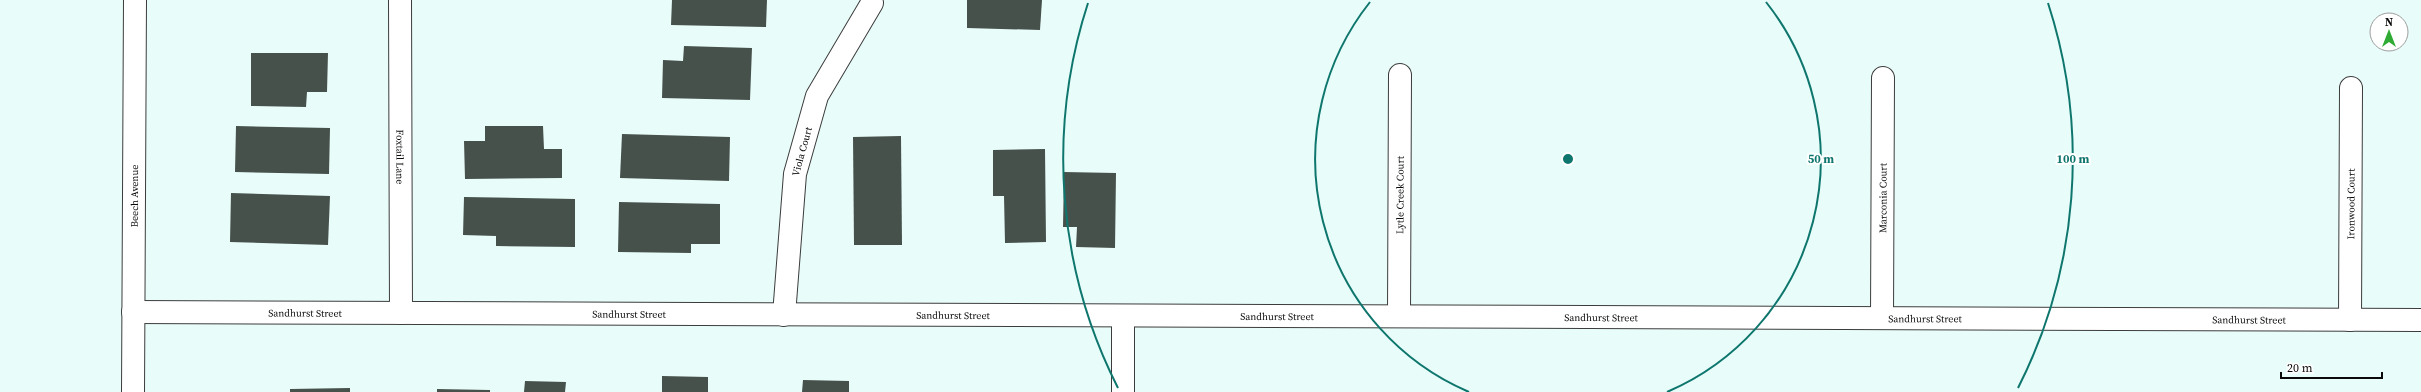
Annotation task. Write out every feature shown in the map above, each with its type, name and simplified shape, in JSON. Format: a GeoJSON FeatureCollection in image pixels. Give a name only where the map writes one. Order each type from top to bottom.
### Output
{"type":"FeatureCollection","features":[{"type":"Feature","properties":{"kind":"street","name":"Beech Avenue"},"geometry":{"type":"LineString","coordinates":[[133,392],[135,0]]}},
{"type":"Feature","properties":{"kind":"street","name":"Foxtail Lane"},"geometry":{"type":"LineString","coordinates":[[400,0],[401,314]]}},
{"type":"Feature","properties":{"kind":"street","name":"Viola Court"},"geometry":{"type":"LineString","coordinates":[[784,315],[797,167],[818,96],[872,3]]}},
{"type":"Feature","properties":{"kind":"street","name":"Lytle Creek Court"},"geometry":{"type":"LineString","coordinates":[[1400,75],[1400,316]]}},
{"type":"Feature","properties":{"kind":"street","name":"Marconia Court"},"geometry":{"type":"LineString","coordinates":[[1882,318],[1883,78]]}},
{"type":"Feature","properties":{"kind":"street","name":"Ironwood Court"},"geometry":{"type":"LineString","coordinates":[[2350,320],[2351,88]]}},
{"type":"Feature","properties":{"kind":"street","name":"Sandhurst Street"},"geometry":{"type":"LineString","coordinates":[[133,312],[2421,320]]}},
{"type":"Feature","properties":{"kind":"street"},"geometry":{"type":"LineString","coordinates":[[1123,316],[1123,392]]}},
{"type":"Feature","properties":{"kind":"building"},"geometry":{"type":"Polygon","coordinates":[[[672,0],[767,0],[766,27],[671,25],[672,0]]]}},
{"type":"Feature","properties":{"kind":"building"},"geometry":{"type":"Polygon","coordinates":[[[967,0],[1042,0],[1040,30],[967,28],[967,0]]]}},
{"type":"Feature","properties":{"kind":"building"},"geometry":{"type":"Polygon","coordinates":[[[684,46],[752,48],[750,100],[662,98],[663,60],[683,61],[684,46]]]}},
{"type":"Feature","properties":{"kind":"building"},"geometry":{"type":"Polygon","coordinates":[[[251,53],[328,53],[327,92],[307,92],[306,107],[251,106],[251,53]]]}},
{"type":"Feature","properties":{"kind":"building"},"geometry":{"type":"Polygon","coordinates":[[[236,126],[330,128],[329,174],[235,172],[236,126]]]}},
{"type":"Feature","properties":{"kind":"building"},"geometry":{"type":"Polygon","coordinates":[[[485,126],[543,126],[544,149],[562,149],[562,178],[465,179],[464,141],[485,141],[485,126]]]}},
{"type":"Feature","properties":{"kind":"building"},"geometry":{"type":"Polygon","coordinates":[[[622,134],[730,137],[729,181],[620,178],[622,134]]]}},
{"type":"Feature","properties":{"kind":"building"},"geometry":{"type":"Polygon","coordinates":[[[901,136],[902,245],[854,245],[853,137],[901,136]]]}},
{"type":"Feature","properties":{"kind":"building"},"geometry":{"type":"Polygon","coordinates":[[[1045,149],[1046,242],[1005,243],[1004,196],[993,196],[993,150],[1045,149]]]}},
{"type":"Feature","properties":{"kind":"building"},"geometry":{"type":"Polygon","coordinates":[[[1064,172],[1116,173],[1115,248],[1076,247],[1077,227],[1063,227],[1064,172]]]}},
{"type":"Feature","properties":{"kind":"building"},"geometry":{"type":"Polygon","coordinates":[[[231,193],[330,196],[328,245],[230,242],[231,193]]]}},
{"type":"Feature","properties":{"kind":"building"},"geometry":{"type":"Polygon","coordinates":[[[464,197],[575,199],[575,247],[496,246],[496,236],[463,235],[464,197]]]}},
{"type":"Feature","properties":{"kind":"building"},"geometry":{"type":"Polygon","coordinates":[[[619,202],[720,204],[720,244],[691,244],[691,253],[618,252],[619,202]]]}},
{"type":"Feature","properties":{"kind":"building"},"geometry":{"type":"Polygon","coordinates":[[[662,376],[708,377],[708,392],[662,392],[662,376]]]}},
{"type":"Feature","properties":{"kind":"building"},"geometry":{"type":"Polygon","coordinates":[[[803,380],[849,381],[849,392],[802,392],[803,380]]]}},
{"type":"Feature","properties":{"kind":"building"},"geometry":{"type":"Polygon","coordinates":[[[525,381],[566,382],[565,392],[524,392],[525,381]]]}},
{"type":"Feature","properties":{"kind":"building"},"geometry":{"type":"Polygon","coordinates":[[[350,388],[350,392],[290,392],[290,389],[350,388]]]}},
{"type":"Feature","properties":{"kind":"building"},"geometry":{"type":"Polygon","coordinates":[[[437,389],[490,390],[490,392],[437,392],[437,389]]]}}]}
